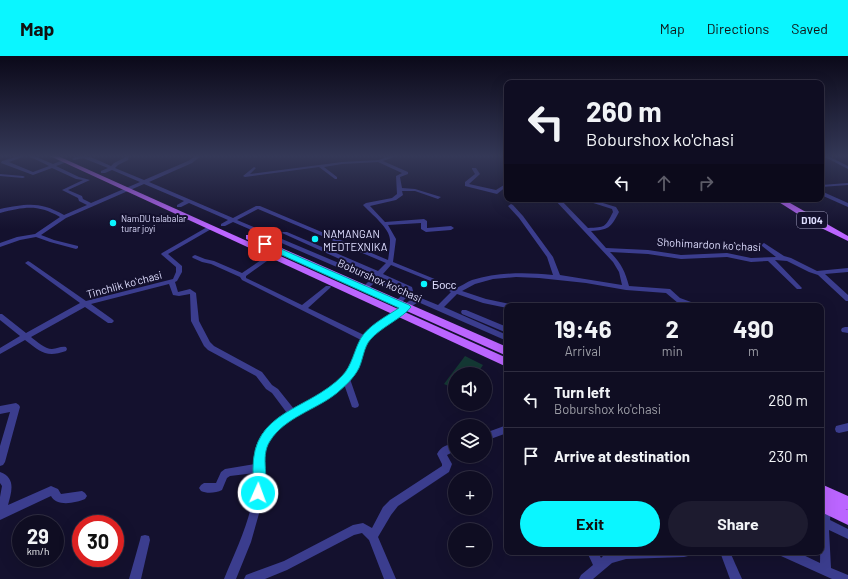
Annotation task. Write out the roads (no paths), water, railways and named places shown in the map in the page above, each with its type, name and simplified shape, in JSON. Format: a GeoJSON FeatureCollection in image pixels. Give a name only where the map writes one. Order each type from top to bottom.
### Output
{"type":"FeatureCollection","features":[{"type":"Feature","properties":{"kind":"main road"},"geometry":{"type":"LineString","coordinates":[[115,180],[211,227],[504,362]]}},
{"type":"Feature","properties":{"kind":"main road","name":"Boburshox ko'chasi"},"geometry":{"type":"LineString","coordinates":[[118,180],[130,187],[156,196],[223,225],[504,351]]}},
{"type":"Feature","properties":{"kind":"main road","name":"D104"},"geometry":{"type":"LineString","coordinates":[[783,202],[818,224],[848,239]]}},
{"type":"Feature","properties":{"kind":"main road","name":"D104"},"geometry":{"type":"LineString","coordinates":[[790,202],[848,235]]}},
{"type":"Feature","properties":{"kind":"main road"},"geometry":{"type":"LineString","coordinates":[[824,492],[848,503]]}},
{"type":"Feature","properties":{"kind":"main road"},"geometry":{"type":"LineString","coordinates":[[824,506],[848,518]]}},
{"type":"Feature","properties":{"kind":"street"},"geometry":{"type":"LineString","coordinates":[[87,180],[64,190],[80,197],[81,200],[90,205]]}},
{"type":"Feature","properties":{"kind":"street"},"geometry":{"type":"LineString","coordinates":[[140,180],[504,337]]}},
{"type":"Feature","properties":{"kind":"street"},"geometry":{"type":"LineString","coordinates":[[0,245],[19,238],[38,235],[64,217],[148,180]]}},
{"type":"Feature","properties":{"kind":"street"},"geometry":{"type":"LineString","coordinates":[[364,288],[390,263],[394,239],[384,224],[366,205],[397,198],[400,195],[399,180]]}},
{"type":"Feature","properties":{"kind":"street"},"geometry":{"type":"LineString","coordinates":[[470,180],[467,184],[497,192],[504,186]]}},
{"type":"Feature","properties":{"kind":"street"},"geometry":{"type":"LineString","coordinates":[[824,186],[848,184]]}},
{"type":"Feature","properties":{"kind":"street"},"geometry":{"type":"LineString","coordinates":[[400,190],[416,190],[438,197]]}},
{"type":"Feature","properties":{"kind":"street"},"geometry":{"type":"LineString","coordinates":[[156,196],[166,191]]}},
{"type":"Feature","properties":{"kind":"street"},"geometry":{"type":"LineString","coordinates":[[824,194],[848,205]]}},
{"type":"Feature","properties":{"kind":"street"},"geometry":{"type":"LineString","coordinates":[[179,206],[188,201]]}},
{"type":"Feature","properties":{"kind":"street"},"geometry":{"type":"LineString","coordinates":[[560,202],[606,250],[622,272],[626,288]]}},
{"type":"Feature","properties":{"kind":"street"},"geometry":{"type":"LineString","coordinates":[[588,230],[607,228],[610,226],[616,212],[614,208],[593,202]]}},
{"type":"Feature","properties":{"kind":"street"},"geometry":{"type":"LineString","coordinates":[[0,211],[24,206],[39,206],[46,207],[64,217]]}},
{"type":"Feature","properties":{"kind":"street"},"geometry":{"type":"LineString","coordinates":[[511,206],[521,217],[550,258],[557,277]]}},
{"type":"Feature","properties":{"kind":"street"},"geometry":{"type":"LineString","coordinates":[[223,225],[258,207],[341,243],[440,283],[447,288],[504,309]]}},
{"type":"Feature","properties":{"kind":"street"},"geometry":{"type":"LineString","coordinates":[[384,224],[424,221],[424,229],[426,230],[451,228]]}},
{"type":"Feature","properties":{"kind":"street"},"geometry":{"type":"LineString","coordinates":[[276,238],[298,225]]}},
{"type":"Feature","properties":{"kind":"street","name":"Tinchlik koʻchasi"},"geometry":{"type":"LineString","coordinates":[[0,351],[86,304],[172,282],[177,277],[179,266],[178,263],[164,254],[211,227]]}},
{"type":"Feature","properties":{"kind":"street"},"geometry":{"type":"LineString","coordinates":[[285,233],[410,288],[410,291],[397,303]]}},
{"type":"Feature","properties":{"kind":"street"},"geometry":{"type":"LineString","coordinates":[[38,235],[76,247]]}},
{"type":"Feature","properties":{"kind":"street"},"geometry":{"type":"LineString","coordinates":[[320,257],[341,243]]}},
{"type":"Feature","properties":{"kind":"street"},"geometry":{"type":"LineString","coordinates":[[764,245],[782,258]]}},
{"type":"Feature","properties":{"kind":"street","name":"Shohimardon koʻchasi"},"geometry":{"type":"LineString","coordinates":[[606,250],[648,252],[681,257],[732,255],[751,260],[782,258],[789,259],[811,271],[820,273],[848,270]]}},
{"type":"Feature","properties":{"kind":"street"},"geometry":{"type":"LineString","coordinates":[[242,276],[272,255]]}},
{"type":"Feature","properties":{"kind":"street"},"geometry":{"type":"LineString","coordinates":[[195,257],[204,261],[212,262],[242,276],[244,279],[365,339]]}},
{"type":"Feature","properties":{"kind":"street"},"geometry":{"type":"LineString","coordinates":[[770,259],[799,288]]}},
{"type":"Feature","properties":{"kind":"street"},"geometry":{"type":"LineString","coordinates":[[28,263],[110,321]]}},
{"type":"Feature","properties":{"kind":"street"},"geometry":{"type":"LineString","coordinates":[[820,273],[848,299]]}},
{"type":"Feature","properties":{"kind":"street"},"geometry":{"type":"LineString","coordinates":[[439,308],[455,291],[467,284],[486,278],[526,276],[557,277],[626,288],[668,291],[678,299],[688,303]]}},
{"type":"Feature","properties":{"kind":"street"},"geometry":{"type":"LineString","coordinates":[[172,282],[175,293],[190,291],[193,293],[195,321],[207,344],[211,348],[259,374],[269,387],[275,391],[293,415]]}},
{"type":"Feature","properties":{"kind":"street"},"geometry":{"type":"LineString","coordinates":[[303,308],[328,287]]}},
{"type":"Feature","properties":{"kind":"street"},"geometry":{"type":"LineString","coordinates":[[230,579],[246,542],[257,503],[260,482],[259,456],[264,440],[271,430],[280,422],[332,391],[354,368],[365,339],[381,324],[417,299]]}},
{"type":"Feature","properties":{"kind":"street"},"geometry":{"type":"LineString","coordinates":[[485,301],[504,305]]}},
{"type":"Feature","properties":{"kind":"street"},"geometry":{"type":"LineString","coordinates":[[464,312],[504,329]]}},
{"type":"Feature","properties":{"kind":"street"},"geometry":{"type":"LineString","coordinates":[[0,316],[25,336],[50,352],[63,348]]}},
{"type":"Feature","properties":{"kind":"street"},"geometry":{"type":"LineString","coordinates":[[346,378],[355,405]]}},
{"type":"Feature","properties":{"kind":"street"},"geometry":{"type":"LineString","coordinates":[[0,410],[16,407],[0,462]]}},
{"type":"Feature","properties":{"kind":"street"},"geometry":{"type":"LineString","coordinates":[[492,434],[504,430]]}},
{"type":"Feature","properties":{"kind":"street"},"geometry":{"type":"LineString","coordinates":[[373,536],[387,511],[394,503],[446,469],[446,464],[442,454],[448,449]]}},
{"type":"Feature","properties":{"kind":"street"},"geometry":{"type":"LineString","coordinates":[[204,488],[217,488],[224,475],[228,472],[259,468]]}},
{"type":"Feature","properties":{"kind":"street"},"geometry":{"type":"LineString","coordinates":[[0,476],[7,484],[7,490],[0,515]]}},
{"type":"Feature","properties":{"kind":"street"},"geometry":{"type":"LineString","coordinates":[[0,515],[51,491],[55,492],[56,496],[60,498],[82,496]]}},
{"type":"Feature","properties":{"kind":"street"},"geometry":{"type":"LineString","coordinates":[[824,522],[848,534]]}},
{"type":"Feature","properties":{"kind":"street"},"geometry":{"type":"LineString","coordinates":[[250,579],[286,565],[353,530],[363,528],[373,536],[390,579]]}},
{"type":"Feature","properties":{"kind":"street"},"geometry":{"type":"LineString","coordinates":[[824,538],[826,570]]}},
{"type":"Feature","properties":{"kind":"street"},"geometry":{"type":"LineString","coordinates":[[135,579],[144,540]]}},
{"type":"Feature","properties":{"kind":"street"},"geometry":{"type":"LineString","coordinates":[[594,555],[600,566]]}},
{"type":"Feature","properties":{"kind":"street"},"geometry":{"type":"LineString","coordinates":[[585,579],[609,558],[622,555]]}},
{"type":"Feature","properties":{"kind":"street"},"geometry":{"type":"LineString","coordinates":[[726,555],[736,579]]}},
{"type":"Feature","properties":{"kind":"street"},"geometry":{"type":"LineString","coordinates":[[793,555],[844,579]]}},
{"type":"Feature","properties":{"kind":"place","name":"NamDU talabalar turar joyi"},"geometry":{"type":"Point","coordinates":[113,223]}},
{"type":"Feature","properties":{"kind":"place","name":"NAMANGAN MEDTEXNIKA"},"geometry":{"type":"Point","coordinates":[315,239]}},
{"type":"Feature","properties":{"kind":"place","name":"Босс"},"geometry":{"type":"Point","coordinates":[424,284]}}]}
